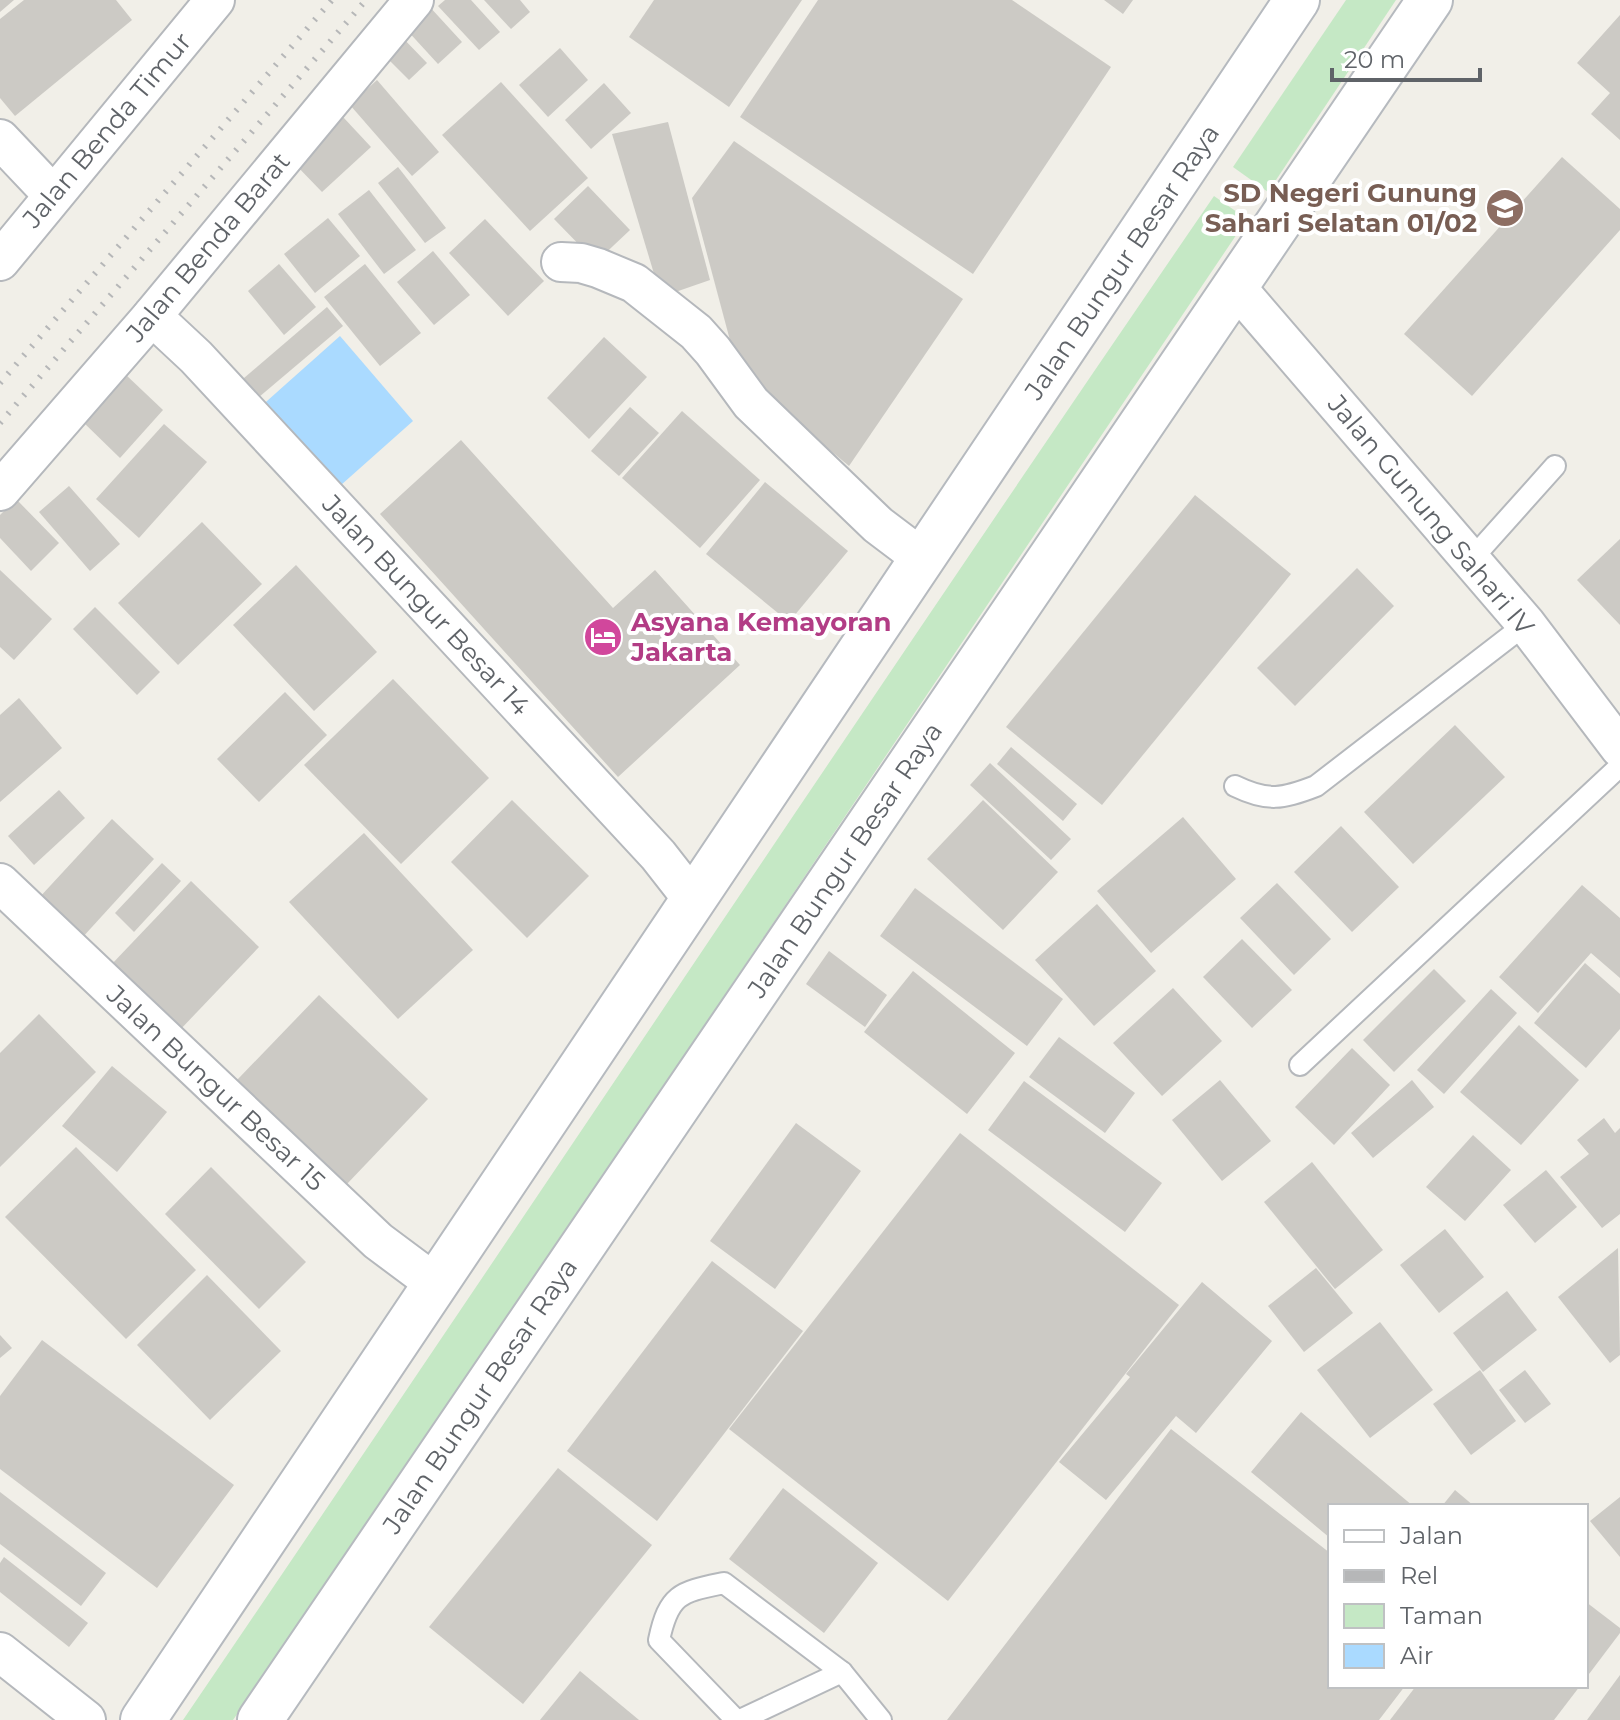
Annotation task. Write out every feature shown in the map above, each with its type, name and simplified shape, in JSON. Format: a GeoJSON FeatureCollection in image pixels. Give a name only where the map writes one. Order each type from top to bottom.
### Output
{"type":"FeatureCollection","features":[{"type":"Feature","properties":{"kind":"main road","name":"Jalan Bungur Besar Raya"},"geometry":{"type":"LineString","coordinates":[[143,1720],[1297,0]]}},
{"type":"Feature","properties":{"kind":"main road","name":"Jalan Bungur Besar Raya"},"geometry":{"type":"LineString","coordinates":[[260,1720],[1430,0]]}},
{"type":"Feature","properties":{"kind":"street","name":"Jalan Benda Timur"},"geometry":{"type":"LineString","coordinates":[[0,261],[215,0]]}},
{"type":"Feature","properties":{"kind":"street","name":"Jalan Benda Barat"},"geometry":{"type":"LineString","coordinates":[[0,491],[152,316],[414,0]]}},
{"type":"Feature","properties":{"kind":"street"},"geometry":{"type":"LineString","coordinates":[[0,139],[53,195]]}},
{"type":"Feature","properties":{"kind":"street"},"geometry":{"type":"LineString","coordinates":[[561,262],[581,263],[634,283],[696,332],[751,403],[878,525],[923,559]]}},
{"type":"Feature","properties":{"kind":"street","name":"Jalan Gunung Sahari IV"},"geometry":{"type":"LineString","coordinates":[[1235,286],[1526,624],[1620,748]]}},
{"type":"Feature","properties":{"kind":"street","name":"Jalan Bungur Besar 14"},"geometry":{"type":"LineString","coordinates":[[152,316],[196,357],[658,855],[694,901]]}},
{"type":"Feature","properties":{"kind":"street","name":"Jalan Bungur Besar 15"},"geometry":{"type":"LineString","coordinates":[[0,883],[378,1241],[437,1285]]}},
{"type":"Feature","properties":{"kind":"street"},"geometry":{"type":"LineString","coordinates":[[0,1652],[86,1720]]}},
{"type":"Feature","properties":{"kind":"lane"},"geometry":{"type":"LineString","coordinates":[[1470,561],[1555,466]]}},
{"type":"Feature","properties":{"kind":"lane"},"geometry":{"type":"LineString","coordinates":[[1235,786],[1257,797],[1278,798],[1316,786],[1526,624]]}},
{"type":"Feature","properties":{"kind":"lane"},"geometry":{"type":"LineString","coordinates":[[1300,1065],[1620,766]]}},
{"type":"Feature","properties":{"kind":"lane"},"geometry":{"type":"LineString","coordinates":[[842,1672],[738,1720],[659,1640],[665,1612],[685,1591],[724,1583],[842,1672],[881,1720]]}},
{"type":"Feature","properties":{"kind":"green space"},"geometry":{"type":"Polygon","coordinates":[[[1346,0],[1396,0],[1268,192],[1233,167],[1346,0]]]}},
{"type":"Feature","properties":{"kind":"green space"},"geometry":{"type":"Polygon","coordinates":[[[1214,196],[1247,219],[379,1509],[233,1720],[183,1720],[955,576],[1214,196]]]}},
{"type":"Feature","properties":{"kind":"water"},"geometry":{"type":"Polygon","coordinates":[[[340,336],[413,421],[332,493],[258,409],[340,336]]]}},
{"type":"Feature","properties":{"kind":"building"},"geometry":{"type":"Polygon","coordinates":[[[0,0],[14,0],[0,12],[0,0]]]}},
{"type":"Feature","properties":{"kind":"building"},"geometry":{"type":"Polygon","coordinates":[[[24,0],[116,0],[132,20],[15,116],[0,98],[0,19],[24,0]]]}},
{"type":"Feature","properties":{"kind":"building"},"geometry":{"type":"Polygon","coordinates":[[[445,0],[471,0],[500,32],[479,50],[438,6],[445,0]]]}},
{"type":"Feature","properties":{"kind":"building"},"geometry":{"type":"Polygon","coordinates":[[[484,0],[520,0],[530,12],[511,29],[484,0]]]}},
{"type":"Feature","properties":{"kind":"building"},"geometry":{"type":"Polygon","coordinates":[[[654,0],[802,0],[729,107],[629,37],[654,0]]]}},
{"type":"Feature","properties":{"kind":"building"},"geometry":{"type":"Polygon","coordinates":[[[818,0],[1012,0],[1111,67],[973,274],[740,117],[818,0]]]}},
{"type":"Feature","properties":{"kind":"building"},"geometry":{"type":"Polygon","coordinates":[[[1104,0],[1133,0],[1123,14],[1104,0]]]}},
{"type":"Feature","properties":{"kind":"building"},"geometry":{"type":"Polygon","coordinates":[[[428,5],[462,42],[438,64],[405,28],[428,5]]]}},
{"type":"Feature","properties":{"kind":"building"},"geometry":{"type":"Polygon","coordinates":[[[1620,15],[1620,140],[1591,114],[1610,93],[1577,63],[1620,15]]]}},
{"type":"Feature","properties":{"kind":"building"},"geometry":{"type":"Polygon","coordinates":[[[399,34],[427,63],[409,80],[381,52],[399,34]]]}},
{"type":"Feature","properties":{"kind":"building"},"geometry":{"type":"Polygon","coordinates":[[[560,48],[588,80],[548,117],[519,85],[560,48]]]}},
{"type":"Feature","properties":{"kind":"building"},"geometry":{"type":"Polygon","coordinates":[[[377,80],[439,152],[412,176],[350,105],[377,80]]]}},
{"type":"Feature","properties":{"kind":"building"},"geometry":{"type":"Polygon","coordinates":[[[501,82],[588,178],[530,231],[442,135],[501,82]]]}},
{"type":"Feature","properties":{"kind":"building"},"geometry":{"type":"Polygon","coordinates":[[[604,83],[631,113],[591,149],[565,120],[604,83]]]}},
{"type":"Feature","properties":{"kind":"building"},"geometry":{"type":"Polygon","coordinates":[[[343,117],[371,147],[322,192],[294,163],[343,117]]]}},
{"type":"Feature","properties":{"kind":"building"},"geometry":{"type":"Polygon","coordinates":[[[668,122],[710,280],[661,297],[612,134],[668,122]]]}},
{"type":"Feature","properties":{"kind":"building"},"geometry":{"type":"Polygon","coordinates":[[[734,141],[963,299],[849,466],[739,374],[692,198],[734,141]]]}},
{"type":"Feature","properties":{"kind":"building"},"geometry":{"type":"Polygon","coordinates":[[[1562,157],[1620,209],[1620,230],[1472,396],[1404,334],[1562,157]]]}},
{"type":"Feature","properties":{"kind":"building"},"geometry":{"type":"Polygon","coordinates":[[[398,167],[446,228],[425,243],[378,183],[398,167]]]}},
{"type":"Feature","properties":{"kind":"building"},"geometry":{"type":"Polygon","coordinates":[[[588,186],[630,230],[596,262],[554,219],[588,186]]]}},
{"type":"Feature","properties":{"kind":"building"},"geometry":{"type":"Polygon","coordinates":[[[369,190],[416,250],[384,274],[338,214],[369,190]]]}},
{"type":"Feature","properties":{"kind":"building"},"geometry":{"type":"Polygon","coordinates":[[[328,218],[360,256],[315,293],[284,254],[328,218]]]}},
{"type":"Feature","properties":{"kind":"building"},"geometry":{"type":"Polygon","coordinates":[[[485,219],[544,281],[508,316],[449,253],[485,219]]]}},
{"type":"Feature","properties":{"kind":"building"},"geometry":{"type":"Polygon","coordinates":[[[433,251],[470,295],[434,325],[397,282],[433,251]]]}},
{"type":"Feature","properties":{"kind":"building"},"geometry":{"type":"Polygon","coordinates":[[[279,264],[316,307],[284,335],[248,291],[279,264]]]}},
{"type":"Feature","properties":{"kind":"building"},"geometry":{"type":"Polygon","coordinates":[[[365,264],[421,333],[380,366],[324,297],[365,264]]]}},
{"type":"Feature","properties":{"kind":"building"},"geometry":{"type":"Polygon","coordinates":[[[327,307],[343,326],[246,408],[230,390],[327,307]]]}},
{"type":"Feature","properties":{"kind":"building"},"geometry":{"type":"Polygon","coordinates":[[[604,337],[647,377],[589,439],[547,398],[604,337]]]}},
{"type":"Feature","properties":{"kind":"building"},"geometry":{"type":"Polygon","coordinates":[[[125,374],[163,410],[120,458],[82,421],[125,374]]]}},
{"type":"Feature","properties":{"kind":"building"},"geometry":{"type":"Polygon","coordinates":[[[630,407],[659,433],[619,476],[591,451],[630,407]]]}},
{"type":"Feature","properties":{"kind":"building"},"geometry":{"type":"Polygon","coordinates":[[[682,411],[760,480],[700,548],[622,478],[682,411]]]}},
{"type":"Feature","properties":{"kind":"building"},"geometry":{"type":"Polygon","coordinates":[[[164,424],[207,462],[139,538],[96,499],[164,424]]]}},
{"type":"Feature","properties":{"kind":"building","name":"Asyana Kemayoran Jakarta"},"geometry":{"type":"Polygon","coordinates":[[[461,440],[613,608],[655,570],[740,665],[618,777],[380,514],[461,440]]]}},
{"type":"Feature","properties":{"kind":"building"},"geometry":{"type":"Polygon","coordinates":[[[765,482],[848,551],[789,622],[706,554],[765,482]]]}},
{"type":"Feature","properties":{"kind":"building"},"geometry":{"type":"Polygon","coordinates":[[[69,486],[120,544],[90,571],[39,512],[69,486]]]}},
{"type":"Feature","properties":{"kind":"building"},"geometry":{"type":"Polygon","coordinates":[[[1195,495],[1291,574],[1102,805],[1006,727],[1195,495]]]}},
{"type":"Feature","properties":{"kind":"building"},"geometry":{"type":"Polygon","coordinates":[[[16,499],[59,543],[31,571],[0,538],[0,515],[16,499]]]}},
{"type":"Feature","properties":{"kind":"building"},"geometry":{"type":"Polygon","coordinates":[[[202,522],[262,584],[178,665],[118,603],[202,522]]]}},
{"type":"Feature","properties":{"kind":"building"},"geometry":{"type":"Polygon","coordinates":[[[1620,539],[1620,625],[1577,580],[1620,539]]]}},
{"type":"Feature","properties":{"kind":"building"},"geometry":{"type":"Polygon","coordinates":[[[296,565],[377,652],[314,711],[233,625],[296,565]]]}},
{"type":"Feature","properties":{"kind":"building"},"geometry":{"type":"Polygon","coordinates":[[[1357,568],[1394,606],[1295,706],[1257,668],[1357,568]]]}},
{"type":"Feature","properties":{"kind":"building"},"geometry":{"type":"Polygon","coordinates":[[[0,570],[52,619],[14,660],[0,647],[0,570]]]}},
{"type":"Feature","properties":{"kind":"building"},"geometry":{"type":"Polygon","coordinates":[[[95,607],[160,672],[137,695],[73,629],[95,607]]]}},
{"type":"Feature","properties":{"kind":"building"},"geometry":{"type":"Polygon","coordinates":[[[393,679],[489,778],[401,864],[304,765],[393,679]]]}},
{"type":"Feature","properties":{"kind":"building"},"geometry":{"type":"Polygon","coordinates":[[[285,692],[327,735],[259,802],[217,759],[285,692]]]}},
{"type":"Feature","properties":{"kind":"building"},"geometry":{"type":"Polygon","coordinates":[[[19,698],[62,748],[0,802],[0,715],[19,698]]]}},
{"type":"Feature","properties":{"kind":"building"},"geometry":{"type":"Polygon","coordinates":[[[1455,725],[1505,777],[1413,864],[1364,812],[1455,725]]]}},
{"type":"Feature","properties":{"kind":"building"},"geometry":{"type":"Polygon","coordinates":[[[1011,747],[1077,804],[1063,821],[997,764],[1011,747]]]}},
{"type":"Feature","properties":{"kind":"building"},"geometry":{"type":"Polygon","coordinates":[[[990,763],[1071,839],[1051,860],[970,785],[990,763]]]}},
{"type":"Feature","properties":{"kind":"building"},"geometry":{"type":"Polygon","coordinates":[[[59,790],[85,818],[34,865],[8,836],[59,790]]]}},
{"type":"Feature","properties":{"kind":"building"},"geometry":{"type":"Polygon","coordinates":[[[512,800],[589,876],[527,938],[451,862],[512,800]]]}},
{"type":"Feature","properties":{"kind":"building"},"geometry":{"type":"Polygon","coordinates":[[[983,800],[1058,872],[1003,930],[927,859],[983,800]]]}},
{"type":"Feature","properties":{"kind":"building"},"geometry":{"type":"Polygon","coordinates":[[[1183,817],[1236,879],[1151,953],[1097,891],[1183,817]]]}},
{"type":"Feature","properties":{"kind":"building"},"geometry":{"type":"Polygon","coordinates":[[[112,819],[154,859],[81,939],[38,899],[112,819]]]}},
{"type":"Feature","properties":{"kind":"building"},"geometry":{"type":"Polygon","coordinates":[[[1341,826],[1399,887],[1352,932],[1294,872],[1341,826]]]}},
{"type":"Feature","properties":{"kind":"building"},"geometry":{"type":"Polygon","coordinates":[[[364,833],[473,950],[398,1019],[289,902],[364,833]]]}},
{"type":"Feature","properties":{"kind":"building"},"geometry":{"type":"Polygon","coordinates":[[[162,863],[181,881],[134,932],[115,913],[162,863]]]}},
{"type":"Feature","properties":{"kind":"building"},"geometry":{"type":"Polygon","coordinates":[[[191,881],[259,947],[178,1032],[110,966],[191,881]]]}},
{"type":"Feature","properties":{"kind":"building"},"geometry":{"type":"Polygon","coordinates":[[[1277,883],[1331,939],[1294,975],[1240,918],[1277,883]]]}},
{"type":"Feature","properties":{"kind":"building"},"geometry":{"type":"Polygon","coordinates":[[[1582,885],[1620,918],[1620,978],[1591,953],[1538,1013],[1499,977],[1582,885]]]}},
{"type":"Feature","properties":{"kind":"building"},"geometry":{"type":"Polygon","coordinates":[[[915,888],[1063,999],[1027,1046],[880,936],[915,888]]]}},
{"type":"Feature","properties":{"kind":"building"},"geometry":{"type":"Polygon","coordinates":[[[1097,904],[1156,971],[1094,1026],[1035,960],[1097,904]]]}},
{"type":"Feature","properties":{"kind":"building"},"geometry":{"type":"Polygon","coordinates":[[[1242,939],[1292,990],[1252,1028],[1203,977],[1242,939]]]}},
{"type":"Feature","properties":{"kind":"building"},"geometry":{"type":"Polygon","coordinates":[[[829,951],[887,995],[865,1027],[806,984],[829,951]]]}},
{"type":"Feature","properties":{"kind":"building"},"geometry":{"type":"Polygon","coordinates":[[[1585,963],[1620,994],[1620,1029],[1586,1068],[1534,1023],[1585,963]]]}},
{"type":"Feature","properties":{"kind":"building"},"geometry":{"type":"Polygon","coordinates":[[[1434,969],[1466,1001],[1394,1072],[1363,1040],[1434,969]]]}},
{"type":"Feature","properties":{"kind":"building"},"geometry":{"type":"Polygon","coordinates":[[[913,971],[1015,1053],[967,1114],[864,1032],[913,971]]]}},
{"type":"Feature","properties":{"kind":"building"},"geometry":{"type":"Polygon","coordinates":[[[1173,988],[1222,1041],[1162,1096],[1113,1043],[1173,988]]]}},
{"type":"Feature","properties":{"kind":"building"},"geometry":{"type":"Polygon","coordinates":[[[1491,989],[1517,1013],[1444,1094],[1417,1070],[1491,989]]]}},
{"type":"Feature","properties":{"kind":"building"},"geometry":{"type":"Polygon","coordinates":[[[319,995],[428,1099],[346,1185],[237,1080],[319,995]]]}},
{"type":"Feature","properties":{"kind":"building"},"geometry":{"type":"Polygon","coordinates":[[[39,1014],[96,1072],[0,1167],[0,1053],[39,1014]]]}},
{"type":"Feature","properties":{"kind":"building"},"geometry":{"type":"Polygon","coordinates":[[[1519,1025],[1579,1080],[1521,1145],[1460,1092],[1519,1025]]]}},
{"type":"Feature","properties":{"kind":"building"},"geometry":{"type":"Polygon","coordinates":[[[1059,1037],[1135,1093],[1105,1133],[1029,1077],[1059,1037]]]}},
{"type":"Feature","properties":{"kind":"building"},"geometry":{"type":"Polygon","coordinates":[[[1352,1048],[1390,1085],[1334,1145],[1295,1107],[1352,1048]]]}},
{"type":"Feature","properties":{"kind":"building"},"geometry":{"type":"Polygon","coordinates":[[[112,1066],[167,1112],[117,1172],[62,1126],[112,1066]]]}},
{"type":"Feature","properties":{"kind":"building"},"geometry":{"type":"Polygon","coordinates":[[[1220,1080],[1271,1141],[1222,1181],[1172,1120],[1220,1080]]]}},
{"type":"Feature","properties":{"kind":"building"},"geometry":{"type":"Polygon","coordinates":[[[1412,1080],[1434,1107],[1373,1158],[1351,1133],[1412,1080]]]}},
{"type":"Feature","properties":{"kind":"building"},"geometry":{"type":"Polygon","coordinates":[[[1024,1081],[1162,1183],[1125,1232],[988,1130],[1024,1081]]]}},
{"type":"Feature","properties":{"kind":"building"},"geometry":{"type":"Polygon","coordinates":[[[1604,1118],[1615,1133],[1620,1128],[1620,1214],[1602,1228],[1560,1177],[1589,1154],[1577,1140],[1604,1118]]]}},
{"type":"Feature","properties":{"kind":"building"},"geometry":{"type":"Polygon","coordinates":[[[796,1123],[861,1171],[775,1289],[710,1241],[796,1123]]]}},
{"type":"Feature","properties":{"kind":"building"},"geometry":{"type":"Polygon","coordinates":[[[960,1133],[1179,1305],[948,1601],[729,1429],[960,1133]]]}},
{"type":"Feature","properties":{"kind":"building"},"geometry":{"type":"Polygon","coordinates":[[[1473,1135],[1511,1170],[1465,1221],[1426,1187],[1473,1135]]]}},
{"type":"Feature","properties":{"kind":"building"},"geometry":{"type":"Polygon","coordinates":[[[76,1147],[196,1270],[126,1339],[5,1217],[76,1147]]]}},
{"type":"Feature","properties":{"kind":"building"},"geometry":{"type":"Polygon","coordinates":[[[1312,1162],[1383,1250],[1335,1289],[1264,1202],[1312,1162]]]}},
{"type":"Feature","properties":{"kind":"building"},"geometry":{"type":"Polygon","coordinates":[[[211,1167],[306,1262],[259,1309],[165,1214],[211,1167]]]}},
{"type":"Feature","properties":{"kind":"building"},"geometry":{"type":"Polygon","coordinates":[[[1546,1170],[1577,1207],[1535,1243],[1503,1205],[1546,1170]]]}},
{"type":"Feature","properties":{"kind":"building"},"geometry":{"type":"Polygon","coordinates":[[[1445,1229],[1484,1277],[1439,1313],[1400,1265],[1445,1229]]]}},
{"type":"Feature","properties":{"kind":"building"},"geometry":{"type":"Polygon","coordinates":[[[1618,1248],[1620,1355],[1610,1363],[1558,1297],[1618,1248]]]}},
{"type":"Feature","properties":{"kind":"building"},"geometry":{"type":"Polygon","coordinates":[[[712,1261],[803,1331],[657,1521],[567,1451],[712,1261]]]}},
{"type":"Feature","properties":{"kind":"building"},"geometry":{"type":"Polygon","coordinates":[[[1316,1268],[1353,1313],[1304,1352],[1268,1306],[1316,1268]]]}},
{"type":"Feature","properties":{"kind":"building"},"geometry":{"type":"Polygon","coordinates":[[[207,1275],[281,1351],[210,1420],[137,1345],[207,1275]]]}},
{"type":"Feature","properties":{"kind":"building"},"geometry":{"type":"Polygon","coordinates":[[[1202,1282],[1272,1341],[1196,1433],[1176,1416],[1106,1500],[1059,1462],[1130,1377],[1126,1374],[1202,1282]]]}},
{"type":"Feature","properties":{"kind":"building"},"geometry":{"type":"Polygon","coordinates":[[[1507,1291],[1537,1330],[1483,1372],[1453,1333],[1507,1291]]]}},
{"type":"Feature","properties":{"kind":"building"},"geometry":{"type":"Polygon","coordinates":[[[1380,1322],[1433,1390],[1370,1438],[1317,1370],[1380,1322]]]}},
{"type":"Feature","properties":{"kind":"building"},"geometry":{"type":"Polygon","coordinates":[[[0,1335],[12,1348],[0,1358],[0,1335]]]}},
{"type":"Feature","properties":{"kind":"building"},"geometry":{"type":"Polygon","coordinates":[[[42,1340],[234,1485],[157,1588],[0,1469],[0,1396],[42,1340]]]}},
{"type":"Feature","properties":{"kind":"building"},"geometry":{"type":"Polygon","coordinates":[[[1480,1370],[1516,1421],[1471,1455],[1433,1404],[1480,1370]]]}},
{"type":"Feature","properties":{"kind":"building"},"geometry":{"type":"Polygon","coordinates":[[[1525,1370],[1551,1404],[1525,1423],[1499,1390],[1525,1370]]]}},
{"type":"Feature","properties":{"kind":"building"},"geometry":{"type":"Polygon","coordinates":[[[1301,1412],[1411,1504],[1328,1504],[1328,1536],[1251,1472],[1301,1412]]]}},
{"type":"Feature","properties":{"kind":"building"},"geometry":{"type":"Polygon","coordinates":[[[1171,1429],[1328,1551],[1328,1688],[1403,1688],[1379,1720],[947,1720],[1171,1429]]]}},
{"type":"Feature","properties":{"kind":"building"},"geometry":{"type":"Polygon","coordinates":[[[558,1468],[652,1545],[523,1704],[429,1627],[558,1468]]]}},
{"type":"Feature","properties":{"kind":"building"},"geometry":{"type":"Polygon","coordinates":[[[783,1488],[878,1563],[824,1633],[729,1559],[783,1488]]]}},
{"type":"Feature","properties":{"kind":"building"},"geometry":{"type":"Polygon","coordinates":[[[1455,1490],[1472,1504],[1444,1504],[1455,1490]]]}},
{"type":"Feature","properties":{"kind":"building"},"geometry":{"type":"Polygon","coordinates":[[[0,1492],[106,1573],[81,1606],[0,1544],[0,1492]]]}},
{"type":"Feature","properties":{"kind":"building"},"geometry":{"type":"Polygon","coordinates":[[[1620,1497],[1620,1557],[1590,1521],[1620,1497]]]}},
{"type":"Feature","properties":{"kind":"building"},"geometry":{"type":"Polygon","coordinates":[[[4,1557],[88,1623],[69,1647],[0,1592],[0,1563],[4,1557]]]}},
{"type":"Feature","properties":{"kind":"building"},"geometry":{"type":"Polygon","coordinates":[[[1588,1604],[1620,1628],[1620,1633],[1588,1675],[1588,1604]]]}},
{"type":"Feature","properties":{"kind":"building"},"geometry":{"type":"Polygon","coordinates":[[[580,1671],[639,1720],[540,1720],[580,1671]]]}},
{"type":"Feature","properties":{"kind":"building"},"geometry":{"type":"Polygon","coordinates":[[[1620,1675],[1620,1720],[1587,1720],[1620,1675]]]}},
{"type":"Feature","properties":{"kind":"building"},"geometry":{"type":"Polygon","coordinates":[[[1414,1688],[1578,1688],[1554,1720],[1390,1720],[1414,1688]]]}},
{"type":"Feature","properties":{"kind":"railway"},"geometry":{"type":"LineString","coordinates":[[0,383],[332,0]]}},
{"type":"Feature","properties":{"kind":"railway"},"geometry":{"type":"LineString","coordinates":[[0,423],[366,0]]}},
{"type":"Feature","properties":{"kind":"place","name":"SD Negeri Gunung Sahari Selatan 01/02"},"geometry":{"type":"Point","coordinates":[1505,208]}},
{"type":"Feature","properties":{"kind":"place","name":"Asyana Kemayoran Jakarta"},"geometry":{"type":"Point","coordinates":[603,637]}}]}
